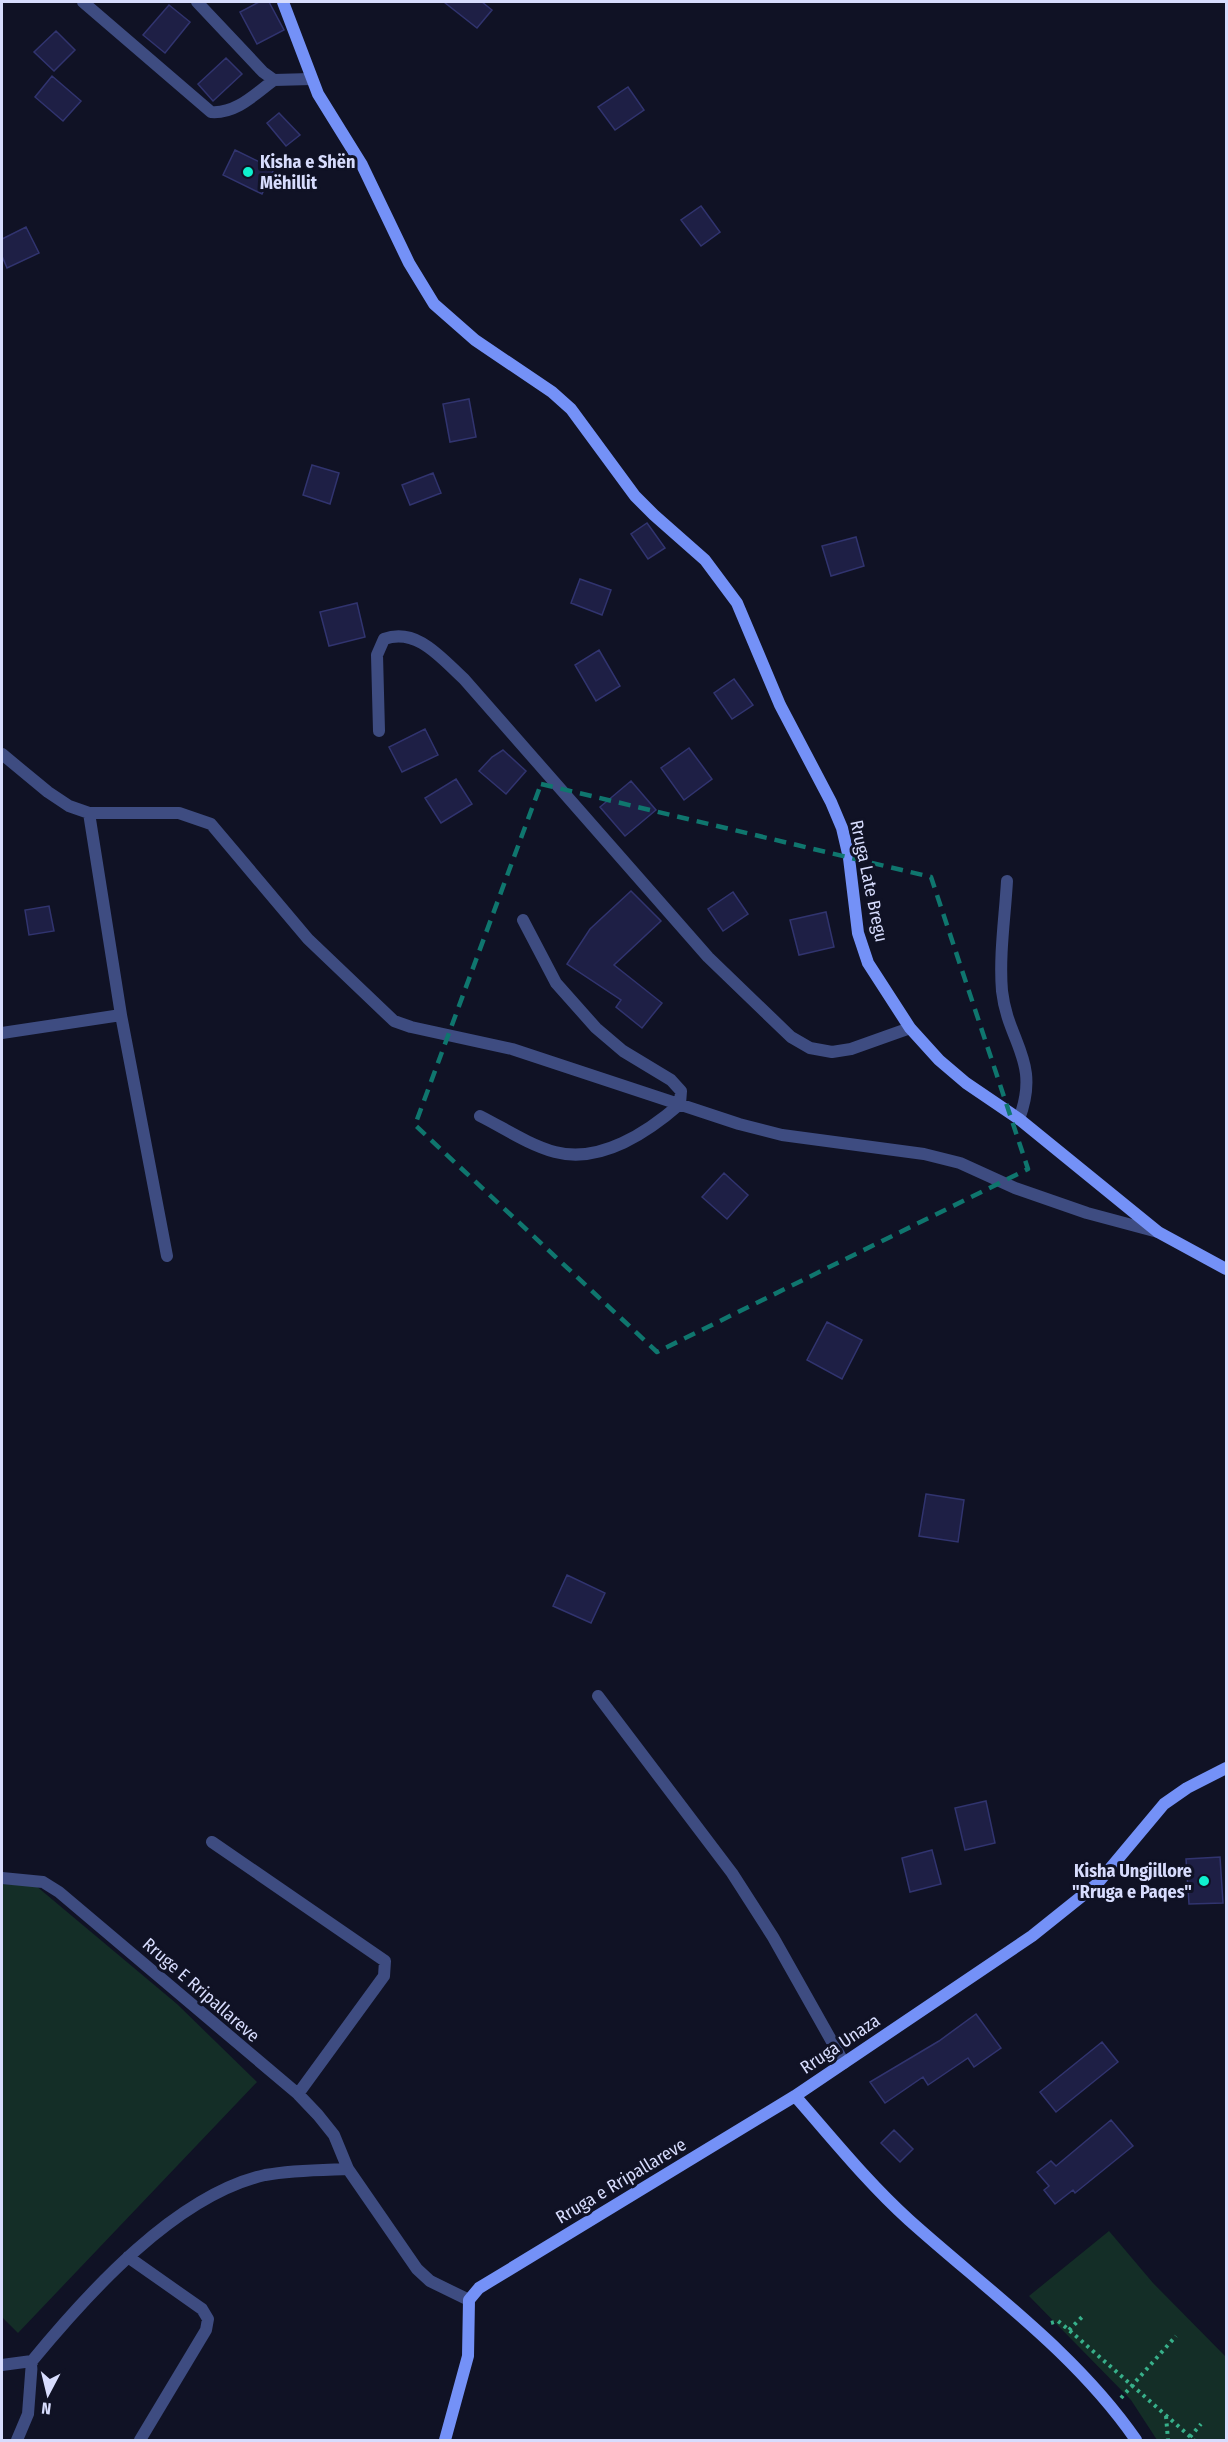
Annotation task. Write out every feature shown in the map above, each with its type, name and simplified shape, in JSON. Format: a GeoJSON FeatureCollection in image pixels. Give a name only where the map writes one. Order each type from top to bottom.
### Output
{"type":"FeatureCollection","features":[{"type":"Feature","properties":{"kind":"main road","name":"Rruga Late Bregu"},"geometry":{"type":"LineString","coordinates":[[283,2],[311,79],[331,117],[362,165],[409,263],[434,304],[475,340],[552,392],[571,409],[636,496],[705,560],[737,603],[780,705],[842,828],[858,933],[868,963],[886,995],[910,1028],[939,1060],[966,1083],[1019,1119],[1158,1232],[1227,1269]]}},
{"type":"Feature","properties":{"kind":"main road","name":"Rruga Unaza"},"geometry":{"type":"LineString","coordinates":[[1136,2440],[1089,2382],[1032,2326],[875,2187],[795,2096],[1073,1906],[1104,1876],[1164,1804],[1186,1788],[1227,1768]]}},
{"type":"Feature","properties":{"kind":"main road","name":"Rruga e Rripallareve"},"geometry":{"type":"LineString","coordinates":[[469,2300],[488,2282],[795,2096]]}},
{"type":"Feature","properties":{"kind":"main road"},"geometry":{"type":"LineString","coordinates":[[445,2440],[468,2356],[469,2300]]}},
{"type":"Feature","properties":{"kind":"street"},"geometry":{"type":"LineString","coordinates":[[83,2],[211,112],[224,113],[236,108],[274,80],[311,79]]}},
{"type":"Feature","properties":{"kind":"street"},"geometry":{"type":"LineString","coordinates":[[197,2],[262,72],[274,80]]}},
{"type":"Feature","properties":{"kind":"street"},"geometry":{"type":"LineString","coordinates":[[379,731],[377,655],[384,639],[397,634],[417,639],[464,679],[708,957],[791,1037],[810,1048],[831,1052],[851,1049],[910,1028]]}},
{"type":"Feature","properties":{"kind":"street"},"geometry":{"type":"LineString","coordinates":[[2,754],[48,792],[69,806],[89,813],[179,813],[211,824],[308,939],[394,1021],[411,1027],[512,1049],[782,1135],[924,1154],[960,1163],[1015,1188],[1086,1212],[1158,1232]]}},
{"type":"Feature","properties":{"kind":"street"},"geometry":{"type":"LineString","coordinates":[[89,813],[121,1015],[167,1256]]}},
{"type":"Feature","properties":{"kind":"street"},"geometry":{"type":"LineString","coordinates":[[1007,881],[1001,973],[1003,994],[1028,1072],[1027,1091],[1019,1119]]}},
{"type":"Feature","properties":{"kind":"street"},"geometry":{"type":"LineString","coordinates":[[480,1116],[541,1147],[572,1155],[619,1144],[643,1133],[680,1104],[681,1090],[671,1080],[623,1051],[596,1028],[556,983],[523,920]]}},
{"type":"Feature","properties":{"kind":"street"},"geometry":{"type":"LineString","coordinates":[[2,1034],[121,1015]]}},
{"type":"Feature","properties":{"kind":"street"},"geometry":{"type":"LineString","coordinates":[[598,1696],[732,1873],[773,1937],[844,2063]]}},
{"type":"Feature","properties":{"kind":"street"},"geometry":{"type":"LineString","coordinates":[[212,1842],[385,1961],[384,1976],[298,2094]]}},
{"type":"Feature","properties":{"kind":"street","name":"Rruge E Rripallareve"},"geometry":{"type":"LineString","coordinates":[[2,1878],[43,1882],[58,1892],[298,2094],[334,2135],[348,2169]]}},
{"type":"Feature","properties":{"kind":"street"},"geometry":{"type":"LineString","coordinates":[[17,2440],[28,2414],[32,2361],[73,2311],[128,2257],[198,2205],[233,2186],[264,2176],[295,2171],[348,2169],[417,2269],[430,2281],[469,2300]]}},
{"type":"Feature","properties":{"kind":"street"},"geometry":{"type":"LineString","coordinates":[[128,2257],[202,2309],[208,2319],[206,2330],[140,2440]]}},
{"type":"Feature","properties":{"kind":"street"},"geometry":{"type":"LineString","coordinates":[[2,2365],[32,2361]]}},
{"type":"Feature","properties":{"kind":"path"},"geometry":{"type":"LineString","coordinates":[[1069,2330],[1082,2317]]}},
{"type":"Feature","properties":{"kind":"path"},"geometry":{"type":"LineString","coordinates":[[1032,2326],[1058,2321],[1194,2440]]}},
{"type":"Feature","properties":{"kind":"path"},"geometry":{"type":"LineString","coordinates":[[1131,2386],[1176,2336]]}},
{"type":"Feature","properties":{"kind":"path"},"geometry":{"type":"LineString","coordinates":[[1166,2416],[1168,2440]]}},
{"type":"Feature","properties":{"kind":"path"},"geometry":{"type":"LineString","coordinates":[[1190,2437],[1201,2424]]}},
{"type":"Feature","properties":{"kind":"highlighted area"},"geometry":{"type":"Polygon","coordinates":[[[541,784],[931,877],[1028,1169],[657,1352],[415,1125],[541,784]]]}},
{"type":"Feature","properties":{"kind":"green space"},"geometry":{"type":"Polygon","coordinates":[[[2,1884],[35,1885],[177,2004],[257,2082],[18,2333],[2,2317],[2,1884]]]}},
{"type":"Feature","properties":{"kind":"green space"},"geometry":{"type":"Polygon","coordinates":[[[1109,2231],[1153,2283],[1226,2357],[1226,2440],[1157,2440],[1131,2400],[1029,2296],[1109,2231]]]}},
{"type":"Feature","properties":{"kind":"building"},"geometry":{"type":"Polygon","coordinates":[[[259,2],[269,2],[284,30],[257,44],[240,12],[259,2]]]}},
{"type":"Feature","properties":{"kind":"building"},"geometry":{"type":"Polygon","coordinates":[[[444,2],[482,2],[492,10],[477,28],[444,2]]]}},
{"type":"Feature","properties":{"kind":"building"},"geometry":{"type":"Polygon","coordinates":[[[169,5],[190,22],[165,53],[143,35],[169,5]]]}},
{"type":"Feature","properties":{"kind":"building"},"geometry":{"type":"Polygon","coordinates":[[[56,31],[75,50],[54,71],[34,52],[56,31]]]}},
{"type":"Feature","properties":{"kind":"building"},"geometry":{"type":"Polygon","coordinates":[[[226,58],[242,74],[213,101],[198,84],[226,58]]]}},
{"type":"Feature","properties":{"kind":"building"},"geometry":{"type":"Polygon","coordinates":[[[52,76],[81,101],[63,121],[35,97],[52,76]]]}},
{"type":"Feature","properties":{"kind":"building"},"geometry":{"type":"Polygon","coordinates":[[[628,87],[644,110],[615,130],[598,107],[628,87]]]}},
{"type":"Feature","properties":{"kind":"building"},"geometry":{"type":"Polygon","coordinates":[[[279,113],[300,135],[286,146],[267,123],[279,113]]]}},
{"type":"Feature","properties":{"kind":"building","name":"Kisha e Shën Mëhillit"},"geometry":{"type":"Polygon","coordinates":[[[235,150],[274,169],[262,194],[223,175],[235,150]]]}},
{"type":"Feature","properties":{"kind":"building"},"geometry":{"type":"Polygon","coordinates":[[[701,206],[720,232],[701,246],[681,220],[701,206]]]}},
{"type":"Feature","properties":{"kind":"building"},"geometry":{"type":"Polygon","coordinates":[[[26,227],[39,253],[7,268],[2,256],[2,239],[26,227]]]}},
{"type":"Feature","properties":{"kind":"building"},"geometry":{"type":"Polygon","coordinates":[[[469,399],[476,437],[450,442],[443,404],[469,399]]]}},
{"type":"Feature","properties":{"kind":"building"},"geometry":{"type":"Polygon","coordinates":[[[312,465],[339,473],[330,504],[303,495],[312,465]]]}},
{"type":"Feature","properties":{"kind":"building"},"geometry":{"type":"Polygon","coordinates":[[[433,473],[441,493],[410,505],[402,485],[433,473]]]}},
{"type":"Feature","properties":{"kind":"building"},"geometry":{"type":"Polygon","coordinates":[[[647,523],[665,548],[648,559],[631,534],[647,523]]]}},
{"type":"Feature","properties":{"kind":"building"},"geometry":{"type":"Polygon","coordinates":[[[856,537],[864,566],[831,576],[822,546],[856,537]]]}},
{"type":"Feature","properties":{"kind":"building"},"geometry":{"type":"Polygon","coordinates":[[[580,579],[611,590],[602,615],[571,603],[580,579]]]}},
{"type":"Feature","properties":{"kind":"building"},"geometry":{"type":"Polygon","coordinates":[[[357,603],[365,637],[329,646],[320,612],[357,603]]]}},
{"type":"Feature","properties":{"kind":"building"},"geometry":{"type":"Polygon","coordinates":[[[599,650],[620,686],[596,701],[575,665],[599,650]]]}},
{"type":"Feature","properties":{"kind":"building"},"geometry":{"type":"Polygon","coordinates":[[[734,679],[753,705],[732,719],[714,693],[734,679]]]}},
{"type":"Feature","properties":{"kind":"building"},"geometry":{"type":"Polygon","coordinates":[[[425,729],[438,755],[402,772],[389,747],[425,729]]]}},
{"type":"Feature","properties":{"kind":"building"},"geometry":{"type":"Polygon","coordinates":[[[689,748],[712,779],[684,800],[661,768],[689,748]]]}},
{"type":"Feature","properties":{"kind":"building"},"geometry":{"type":"Polygon","coordinates":[[[503,750],[526,771],[506,794],[479,771],[492,757],[503,750]]]}},
{"type":"Feature","properties":{"kind":"building"},"geometry":{"type":"Polygon","coordinates":[[[456,779],[472,804],[441,823],[425,798],[456,779]]]}},
{"type":"Feature","properties":{"kind":"building"},"geometry":{"type":"Polygon","coordinates":[[[631,781],[656,810],[625,836],[600,807],[631,781]]]}},
{"type":"Feature","properties":{"kind":"building"},"geometry":{"type":"Polygon","coordinates":[[[631,891],[661,921],[614,965],[662,1003],[642,1028],[616,1007],[621,1000],[567,964],[590,929],[631,891]]]}},
{"type":"Feature","properties":{"kind":"building"},"geometry":{"type":"Polygon","coordinates":[[[733,892],[748,914],[723,931],[708,909],[733,892]]]}},
{"type":"Feature","properties":{"kind":"building"},"geometry":{"type":"Polygon","coordinates":[[[49,906],[54,931],[29,935],[25,910],[49,906]]]}},
{"type":"Feature","properties":{"kind":"building"},"geometry":{"type":"Polygon","coordinates":[[[826,912],[834,947],[799,955],[790,920],[826,912]]]}},
{"type":"Feature","properties":{"kind":"building"},"geometry":{"type":"Polygon","coordinates":[[[724,1173],[748,1195],[727,1219],[702,1197],[724,1173]]]}},
{"type":"Feature","properties":{"kind":"building"},"geometry":{"type":"Polygon","coordinates":[[[827,1322],[862,1340],[842,1379],[807,1360],[827,1322]]]}},
{"type":"Feature","properties":{"kind":"building"},"geometry":{"type":"Polygon","coordinates":[[[926,1494],[964,1500],[958,1542],[919,1536],[926,1494]]]}},
{"type":"Feature","properties":{"kind":"building"},"geometry":{"type":"Polygon","coordinates":[[[567,1575],[605,1593],[591,1623],[553,1606],[567,1575]]]}},
{"type":"Feature","properties":{"kind":"building"},"geometry":{"type":"Polygon","coordinates":[[[986,1801],[995,1843],[965,1850],[955,1808],[986,1801]]]}},
{"type":"Feature","properties":{"kind":"building"},"geometry":{"type":"Polygon","coordinates":[[[932,1850],[941,1884],[910,1892],[902,1858],[932,1850]]]}},
{"type":"Feature","properties":{"kind":"building","name":"Kisha Ungjillore \"Rruga e Paqes\""},"geometry":{"type":"Polygon","coordinates":[[[1220,1857],[1223,1903],[1189,1904],[1186,1859],[1220,1857]]]}},
{"type":"Feature","properties":{"kind":"building"},"geometry":{"type":"Polygon","coordinates":[[[976,2014],[1001,2048],[974,2067],[968,2058],[928,2085],[923,2077],[885,2103],[870,2082],[939,2041],[976,2014]]]}},
{"type":"Feature","properties":{"kind":"building"},"geometry":{"type":"Polygon","coordinates":[[[1102,2042],[1118,2062],[1056,2112],[1040,2092],[1102,2042]]]}},
{"type":"Feature","properties":{"kind":"building"},"geometry":{"type":"Polygon","coordinates":[[[1111,2120],[1133,2146],[1075,2193],[1073,2190],[1055,2204],[1044,2190],[1049,2186],[1037,2172],[1051,2161],[1056,2166],[1111,2120]]]}},
{"type":"Feature","properties":{"kind":"building"},"geometry":{"type":"Polygon","coordinates":[[[894,2130],[913,2149],[900,2162],[881,2143],[894,2130]]]}},
{"type":"Feature","properties":{"kind":"place","name":"Kisha e Shën Mëhillit"},"geometry":{"type":"Point","coordinates":[248,172]}},
{"type":"Feature","properties":{"kind":"place","name":"Kisha Ungjillore \"Rruga e Paqes\""},"geometry":{"type":"Point","coordinates":[1204,1881]}}]}
